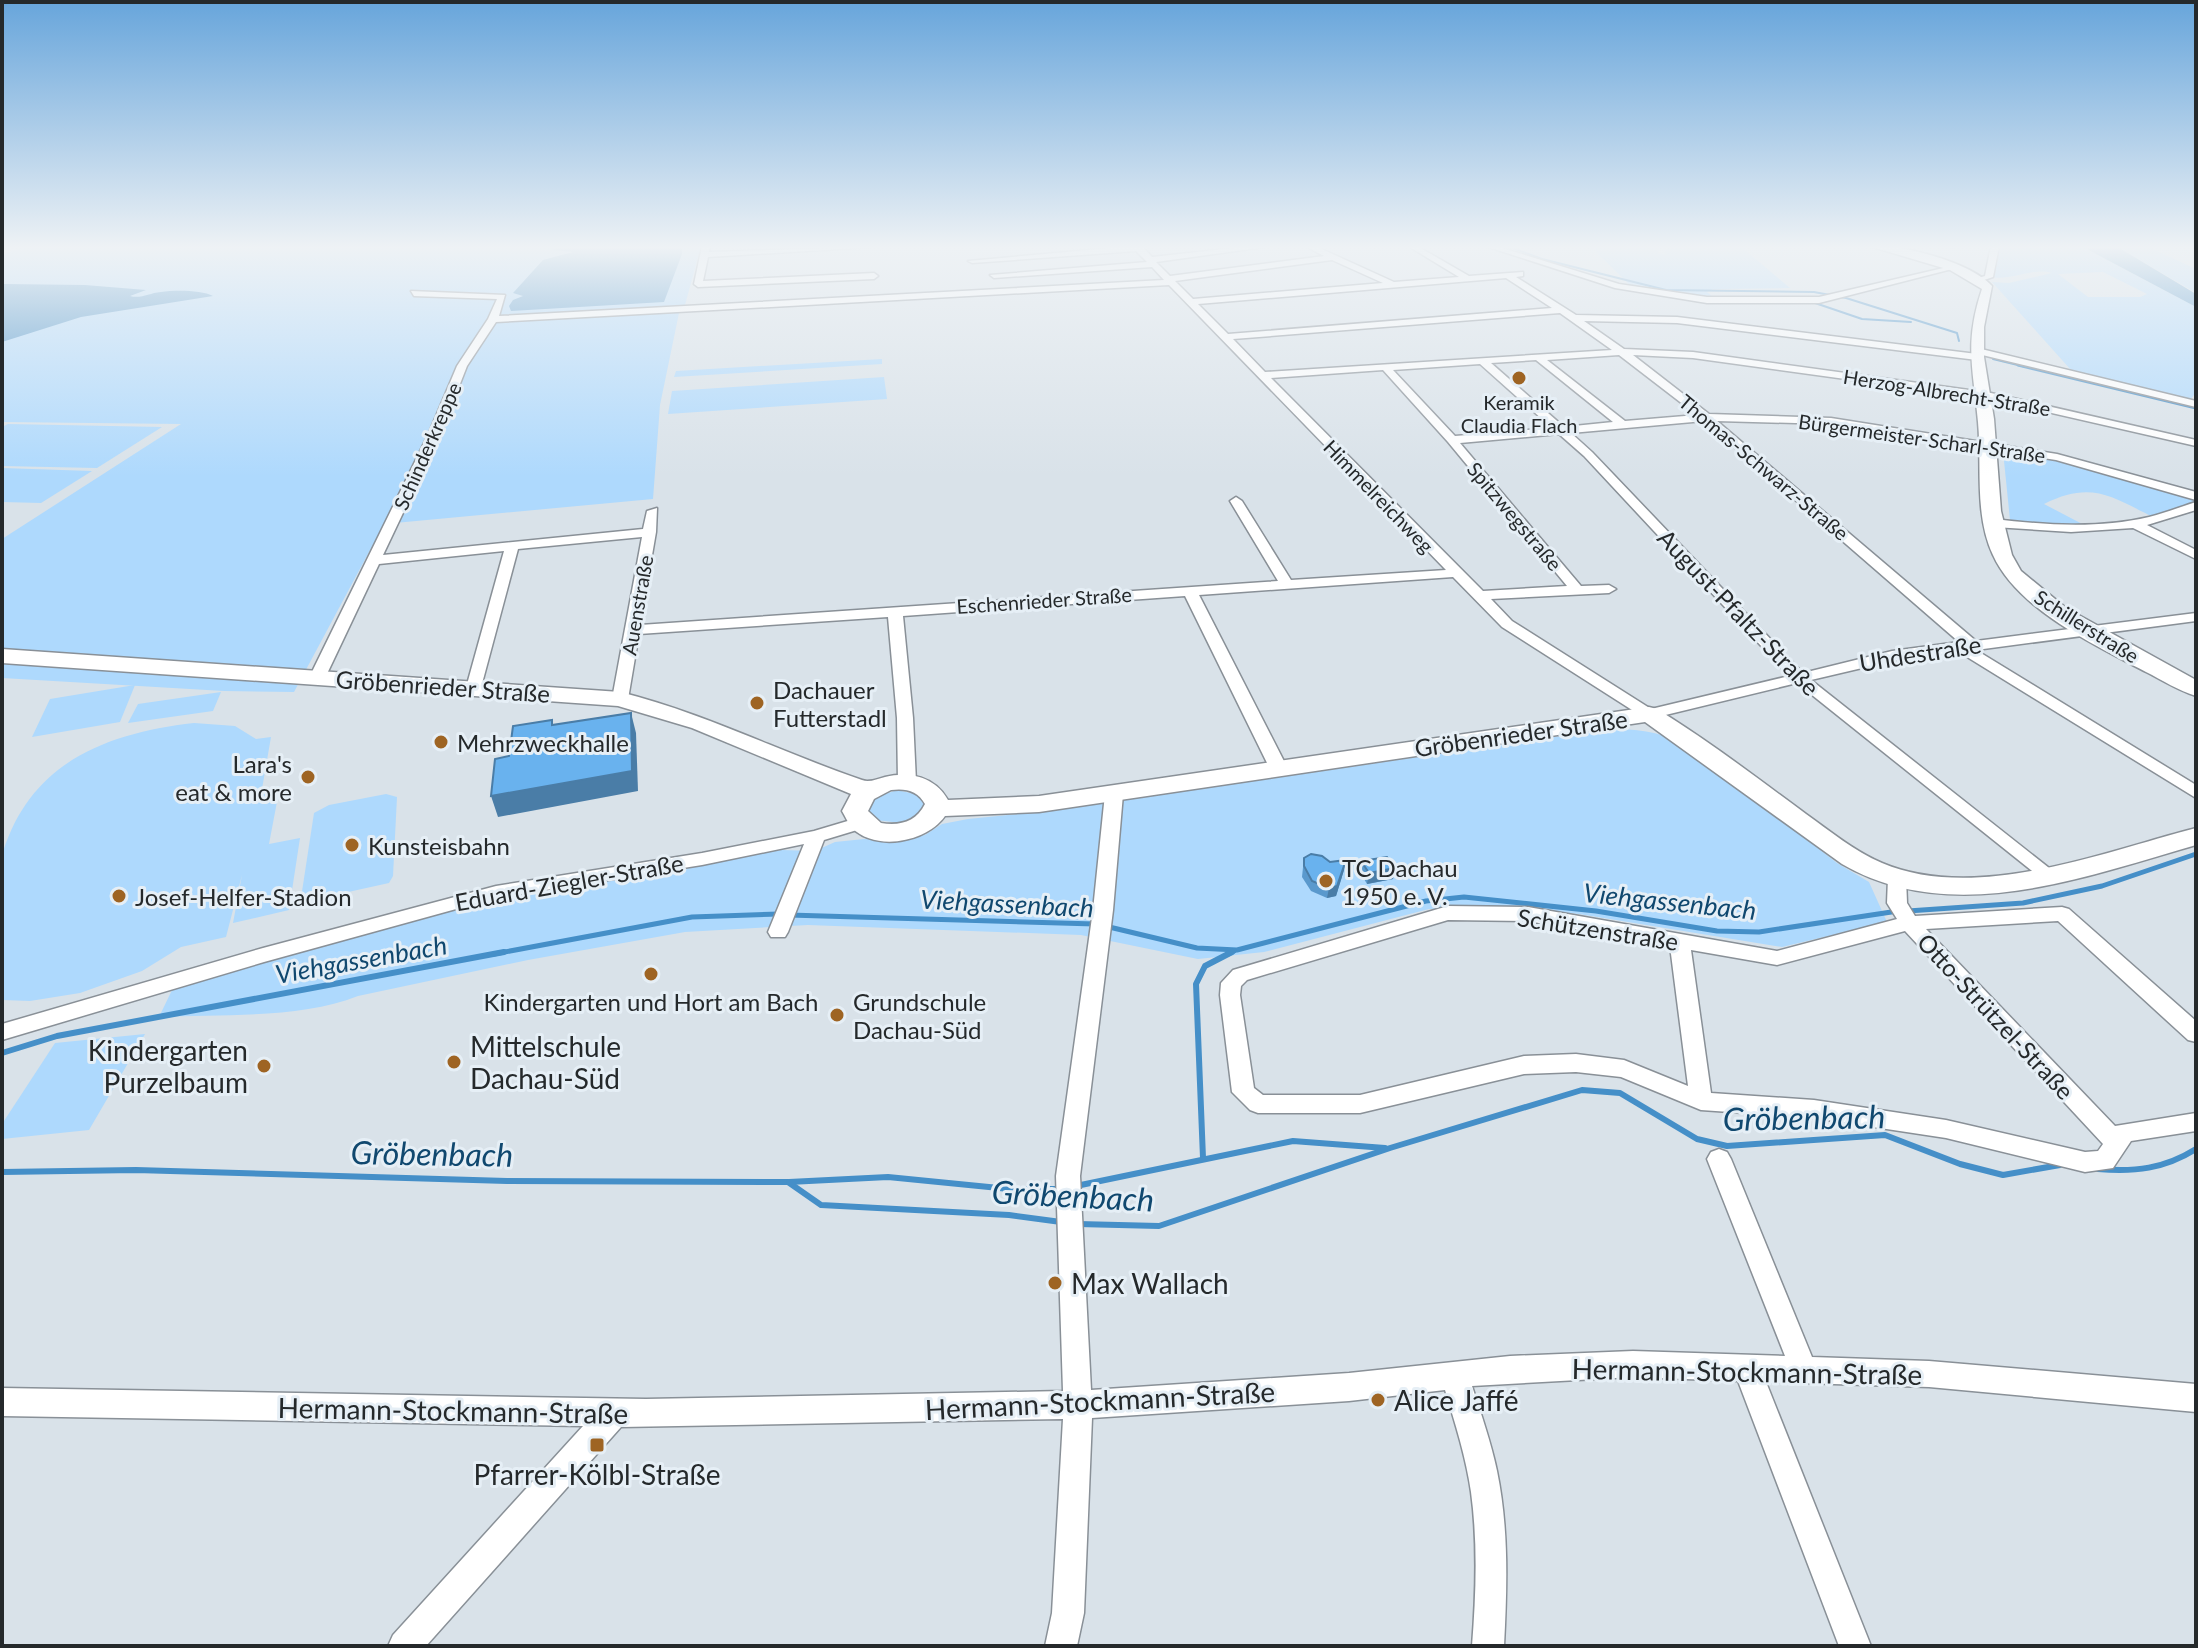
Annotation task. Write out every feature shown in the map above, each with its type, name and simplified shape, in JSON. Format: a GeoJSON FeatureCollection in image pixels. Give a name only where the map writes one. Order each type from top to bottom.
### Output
{"type":"FeatureCollection","features":[{"type":"Feature","properties":{"kind":"street","name":"Schinderkreppe"},"geometry":{"type":"LineString","coordinates":[[317,678],[434,435],[462,366],[490,323]]}},
{"type":"Feature","properties":{"kind":"street","name":"Himmelreichweg"},"geometry":{"type":"LineString","coordinates":[[1212,323],[1507,624],[1649,714]]}},
{"type":"Feature","properties":{"kind":"street"},"geometry":{"type":"LineString","coordinates":[[1225,337],[1401,323]]}},
{"type":"Feature","properties":{"kind":"street","name":"Thomas-Schwarz-Straße"},"geometry":{"type":"LineString","coordinates":[[1580,323],[1710,417],[1966,645],[2196,793]]}},
{"type":"Feature","properties":{"kind":"street"},"geometry":{"type":"LineString","coordinates":[[1708,323],[1977,356],[2196,404]]}},
{"type":"Feature","properties":{"kind":"street","name":"Schillerstraße"},"geometry":{"type":"LineString","coordinates":[[1979,323],[1977,356],[1994,523],[2007,566],[2030,591],[2086,629],[2196,689]]}},
{"type":"Feature","properties":{"kind":"street","name":"Herzog-Albrecht-Straße"},"geometry":{"type":"LineString","coordinates":[[1263,375],[1620,352],[1707,357],[1982,394],[2196,443]]}},
{"type":"Feature","properties":{"kind":"street"},"geometry":{"type":"LineString","coordinates":[[1977,356],[2196,412]]}},
{"type":"Feature","properties":{"kind":"street"},"geometry":{"type":"LineString","coordinates":[[1538,357],[1623,425]]}},
{"type":"Feature","properties":{"kind":"street","name":"August-Pfaltz-Straße"},"geometry":{"type":"LineString","coordinates":[[1483,361],[1562,430],[1798,677],[2049,875]]}},
{"type":"Feature","properties":{"kind":"street","name":"Spitzwegstraße"},"geometry":{"type":"LineString","coordinates":[[1385,367],[1452,440],[1577,590]]}},
{"type":"Feature","properties":{"kind":"street","name":"Bürgermeister-Scharl-Straße"},"geometry":{"type":"LineString","coordinates":[[1452,440],[1710,417],[1831,421],[2057,457],[2196,496]]}},
{"type":"Feature","properties":{"kind":"street"},"geometry":{"type":"LineString","coordinates":[[1236,501],[1286,583]]}},
{"type":"Feature","properties":{"kind":"street"},"geometry":{"type":"LineString","coordinates":[[1994,523],[2079,531],[2164,520],[2196,506]]}},
{"type":"Feature","properties":{"kind":"street","name":"Auenstraße"},"geometry":{"type":"LineString","coordinates":[[620,699],[653,511]]}},
{"type":"Feature","properties":{"kind":"street"},"geometry":{"type":"LineString","coordinates":[[2135,524],[2196,555]]}},
{"type":"Feature","properties":{"kind":"street"},"geometry":{"type":"LineString","coordinates":[[374,560],[650,532]]}},
{"type":"Feature","properties":{"kind":"street"},"geometry":{"type":"LineString","coordinates":[[474,688],[512,546]]}},
{"type":"Feature","properties":{"kind":"street","name":"Eschenrieder Straße"},"geometry":{"type":"LineString","coordinates":[[634,630],[1455,573]]}},
{"type":"Feature","properties":{"kind":"street"},"geometry":{"type":"LineString","coordinates":[[1577,590],[1609,589]]}},
{"type":"Feature","properties":{"kind":"street"},"geometry":{"type":"LineString","coordinates":[[1189,590],[1279,769]]}},
{"type":"Feature","properties":{"kind":"street","name":"Spitzwegstraße"},"geometry":{"type":"LineString","coordinates":[[1477,596],[1577,590]]}},
{"type":"Feature","properties":{"kind":"street"},"geometry":{"type":"LineString","coordinates":[[895,611],[905,718],[907,782]]}},
{"type":"Feature","properties":{"kind":"street","name":"Uhdestraße"},"geometry":{"type":"LineString","coordinates":[[1649,714],[1851,663],[1966,645],[2196,617]]}},
{"type":"Feature","properties":{"kind":"street","name":"Gröbenrieder Straße"},"geometry":{"type":"LineString","coordinates":[[2,656],[620,699],[700,723],[868,792]]}},
{"type":"Feature","properties":{"kind":"street","name":"Gröbenrieder Straße"},"geometry":{"type":"LineString","coordinates":[[936,808],[1039,804],[1649,714],[1681,733],[1853,859],[1902,905],[1974,887],[2049,875],[2196,836]]}},
{"type":"Feature","properties":{"kind":"street"},"geometry":{"type":"LineString","coordinates":[[1616,721],[1681,733]]}},
{"type":"Feature","properties":{"kind":"street"},"geometry":{"type":"LineString","coordinates":[[907,782],[930,790],[935,796],[936,808],[928,821],[904,831],[876,831],[861,823],[855,811],[857,802],[868,792],[884,784],[907,782]]}},
{"type":"Feature","properties":{"kind":"street"},"geometry":{"type":"LineString","coordinates":[[1061,1646],[1069,1599],[1078,1405],[1068,1176],[1102,915],[1114,794]]}},
{"type":"Feature","properties":{"kind":"street","name":"Eduard-Ziegler-Straße"},"geometry":{"type":"LineString","coordinates":[[2,1032],[277,950],[496,892],[816,836],[861,823]]}},
{"type":"Feature","properties":{"kind":"street"},"geometry":{"type":"LineString","coordinates":[[778,932],[816,836]]}},
{"type":"Feature","properties":{"kind":"street","name":"Schützenstraße"},"geometry":{"type":"LineString","coordinates":[[1701,1101],[1624,1069],[1576,1063],[1524,1065],[1360,1104],[1258,1104],[1243,1092],[1231,983],[1240,975],[1303,954],[1448,913],[1528,914],[1777,958],[1902,905],[2062,914],[2196,1034]]}},
{"type":"Feature","properties":{"kind":"street","name":"Otto-Strützel-Straße"},"geometry":{"type":"LineString","coordinates":[[1902,905],[2117,1143]]}},
{"type":"Feature","properties":{"kind":"street"},"geometry":{"type":"LineString","coordinates":[[1680,942],[1701,1101],[1814,1109],[1931,1127],[2085,1162],[2105,1161],[2124,1132],[2196,1122]]}},
{"type":"Feature","properties":{"kind":"street"},"geometry":{"type":"LineString","coordinates":[[1719,1159],[1804,1370]]}},
{"type":"Feature","properties":{"kind":"street","name":"Hermann-Stockmann-Straße"},"geometry":{"type":"LineString","coordinates":[[2,1402],[615,1412],[1078,1405],[1633,1364],[1929,1374],[2196,1398]]}},
{"type":"Feature","properties":{"kind":"street"},"geometry":{"type":"LineString","coordinates":[[1746,1367],[1855,1646]]}},
{"type":"Feature","properties":{"kind":"street"},"geometry":{"type":"LineString","coordinates":[[1455,1375],[1482,1471],[1491,1534],[1493,1584],[1488,1646]]}},
{"type":"Feature","properties":{"kind":"street"},"geometry":{"type":"LineString","coordinates":[[404,1646],[615,1412]]}},
{"type":"Feature","properties":{"kind":"shaded area"},"geometry":{"type":"Polygon","coordinates":[[[2,323],[677,323],[660,405],[653,499],[384,524],[294,692],[2,678],[2,539],[181,424],[2,422],[2,323]]]}},
{"type":"Feature","properties":{"kind":"shaded area"},"geometry":{"type":"Polygon","coordinates":[[[3,323],[62,323],[2,342],[3,323]]]}},
{"type":"Feature","properties":{"kind":"shaded area"},"geometry":{"type":"Polygon","coordinates":[[[2029,323],[2196,323],[2196,392],[2191,399],[2071,370],[2029,323]]]}},
{"type":"Feature","properties":{"kind":"shaded area"},"geometry":{"type":"Polygon","coordinates":[[[882,359],[882,364],[674,377],[676,371],[882,359]]]}},
{"type":"Feature","properties":{"kind":"shaded area"},"geometry":{"type":"Polygon","coordinates":[[[884,377],[887,399],[668,414],[672,391],[884,377]]]}},
{"type":"Feature","properties":{"kind":"shaded area"},"geometry":{"type":"Polygon","coordinates":[[[8,424],[162,427],[97,468],[2,466],[2,427],[8,424]]]}},
{"type":"Feature","properties":{"kind":"shaded area"},"geometry":{"type":"Polygon","coordinates":[[[2003,451],[2055,459],[2196,497],[2196,502],[2155,518],[2114,498],[2089,492],[2076,493],[2044,504],[2088,527],[2016,522],[2010,520],[2003,451]]]}},
{"type":"Feature","properties":{"kind":"shaded area"},"geometry":{"type":"Polygon","coordinates":[[[2,468],[92,471],[41,503],[2,502],[2,468]]]}},
{"type":"Feature","properties":{"kind":"shaded area"},"geometry":{"type":"Polygon","coordinates":[[[135,685],[120,722],[32,737],[50,699],[135,685]]]}},
{"type":"Feature","properties":{"kind":"shaded area"},"geometry":{"type":"Polygon","coordinates":[[[221,692],[213,711],[128,723],[138,704],[221,692]]]}},
{"type":"Feature","properties":{"kind":"shaded area","name":"Josef-Helfer-Stadion"},"geometry":{"type":"Polygon","coordinates":[[[194,723],[235,726],[256,739],[271,737],[262,789],[280,786],[269,844],[300,838],[289,910],[233,923],[242,875],[226,937],[181,947],[142,971],[80,993],[30,1001],[2,1000],[2,857],[16,821],[32,795],[53,774],[103,744],[131,735],[194,723]]]}},
{"type":"Feature","properties":{"kind":"shaded area"},"geometry":{"type":"Polygon","coordinates":[[[1609,729],[1646,732],[1682,743],[1837,863],[1869,882],[1887,922],[1782,947],[1579,914],[1504,906],[1429,909],[1264,952],[1198,959],[1081,935],[808,925],[685,932],[528,960],[311,1009],[159,1017],[173,988],[476,903],[781,850],[815,851],[835,842],[892,840],[925,835],[942,824],[968,819],[1049,811],[1609,729]]]}},
{"type":"Feature","properties":{"kind":"shaded area"},"geometry":{"type":"Polygon","coordinates":[[[897,790],[919,795],[924,805],[923,811],[902,823],[875,820],[868,809],[874,798],[897,790]]]}},
{"type":"Feature","properties":{"kind":"shaded area","name":"Kunsteisbahn"},"geometry":{"type":"Polygon","coordinates":[[[386,794],[397,797],[393,876],[389,883],[303,902],[301,898],[314,813],[329,805],[386,794]]]}},
{"type":"Feature","properties":{"kind":"shaded area"},"geometry":{"type":"Polygon","coordinates":[[[145,1034],[89,1130],[2,1139],[2,1124],[55,1043],[145,1034]]]}},
{"type":"Feature","properties":{"kind":"building"},"geometry":{"type":"Polygon","coordinates":[[[631,713],[632,771],[491,796],[495,759],[509,756],[513,726],[552,720],[552,725],[631,713]]]}},
{"type":"Feature","properties":{"kind":"building"},"geometry":{"type":"Polygon","coordinates":[[[1311,854],[1322,856],[1330,862],[1346,860],[1337,886],[1329,888],[1312,881],[1304,866],[1304,858],[1311,854]]]}},
{"type":"Feature","properties":{"kind":"building"},"geometry":{"type":"Polygon","coordinates":[[[1387,857],[1395,868],[1369,873],[1361,861],[1387,857]]]}},
{"type":"Feature","properties":{"kind":"waterway"},"geometry":{"type":"LineString","coordinates":[[1925,323],[1957,333],[1959,341]]}},
{"type":"Feature","properties":{"kind":"waterway"},"geometry":{"type":"LineString","coordinates":[[1993,359],[2026,367]]}},
{"type":"Feature","properties":{"kind":"waterway"},"geometry":{"type":"LineString","coordinates":[[2018,365],[2196,408]]}},
{"type":"Feature","properties":{"kind":"waterway","name":"Viehgassenbach"},"geometry":{"type":"LineString","coordinates":[[1908,911],[2023,903],[2102,886],[2196,854]]}},
{"type":"Feature","properties":{"kind":"waterway","name":"Viehgassenbach"},"geometry":{"type":"LineString","coordinates":[[1105,926],[1197,948],[1237,950],[1426,901],[1464,897],[1596,911],[1717,931],[1759,932],[1898,911]]}},
{"type":"Feature","properties":{"kind":"waterway","name":"Viehgassenbach"},"geometry":{"type":"LineString","coordinates":[[494,954],[692,917],[779,914]]}},
{"type":"Feature","properties":{"kind":"waterway","name":"Viehgassenbach"},"geometry":{"type":"LineString","coordinates":[[789,915],[1095,924]]}},
{"type":"Feature","properties":{"kind":"waterway","name":"Viehgassenbach"},"geometry":{"type":"LineString","coordinates":[[2,1053],[57,1036],[504,952]]}},
{"type":"Feature","properties":{"kind":"waterway"},"geometry":{"type":"LineString","coordinates":[[1203,1158],[1196,984],[1205,966],[1232,952]]}},
{"type":"Feature","properties":{"kind":"waterway","name":"Viehgassenbach"},"geometry":{"type":"LineString","coordinates":[[1228,954],[1232,952]]}},
{"type":"Feature","properties":{"kind":"waterway","name":"Gröbenbach"},"geometry":{"type":"LineString","coordinates":[[1078,1224],[1159,1226],[1390,1148],[1582,1090],[1620,1093],[1697,1139],[1727,1146],[1885,1135],[1960,1164],[2003,1175],[2060,1165]]}},
{"type":"Feature","properties":{"kind":"waterway"},"geometry":{"type":"LineString","coordinates":[[1076,1186],[1293,1141],[1385,1148]]}},
{"type":"Feature","properties":{"kind":"waterway","name":"Gröbenbach"},"geometry":{"type":"LineString","coordinates":[[2098,1169],[2149,1168],[2196,1149]]}},
{"type":"Feature","properties":{"kind":"waterway","name":"Gröbenbach"},"geometry":{"type":"LineString","coordinates":[[2,1172],[136,1170],[507,1181],[788,1182],[821,1205],[1009,1215],[1061,1222]]}},
{"type":"Feature","properties":{"kind":"waterway"},"geometry":{"type":"LineString","coordinates":[[789,1182],[888,1177],[1009,1189],[1062,1189]]}},
{"type":"Feature","properties":{"kind":"place","name":"Keramik Claudia Flach"},"geometry":{"type":"Point","coordinates":[1519,378]}},
{"type":"Feature","properties":{"kind":"place","name":"Dachauer Futterstadl"},"geometry":{"type":"Point","coordinates":[757,703]}},
{"type":"Feature","properties":{"kind":"place","name":"Mehrzweckhalle"},"geometry":{"type":"Point","coordinates":[441,742]}},
{"type":"Feature","properties":{"kind":"place","name":"Lara's eat & more"},"geometry":{"type":"Point","coordinates":[308,777]}},
{"type":"Feature","properties":{"kind":"place","name":"Kunsteisbahn"},"geometry":{"type":"Point","coordinates":[352,845]}},
{"type":"Feature","properties":{"kind":"place","name":"TC Dachau 1950 e. V."},"geometry":{"type":"Point","coordinates":[1326,881]}},
{"type":"Feature","properties":{"kind":"place","name":"Josef-Helfer-Stadion"},"geometry":{"type":"Point","coordinates":[119,896]}},
{"type":"Feature","properties":{"kind":"place","name":"Kindergarten und Hort am Bach"},"geometry":{"type":"Point","coordinates":[651,974]}},
{"type":"Feature","properties":{"kind":"place","name":"Grundschule Dachau-Süd"},"geometry":{"type":"Point","coordinates":[837,1015]}},
{"type":"Feature","properties":{"kind":"place","name":"Mittelschule Dachau-Süd"},"geometry":{"type":"Point","coordinates":[454,1062]}},
{"type":"Feature","properties":{"kind":"place","name":"Kindergarten Purzelbaum"},"geometry":{"type":"Point","coordinates":[264,1066]}},
{"type":"Feature","properties":{"kind":"place","name":"Max Wallach"},"geometry":{"type":"Point","coordinates":[1055,1283]}},
{"type":"Feature","properties":{"kind":"place","name":"Alice Jaffé"},"geometry":{"type":"Point","coordinates":[1378,1400]}},
{"type":"Feature","properties":{"kind":"place","name":"Pfarrer-Kölbl-Straße"},"geometry":{"type":"Point","coordinates":[597,1445]}}]}
